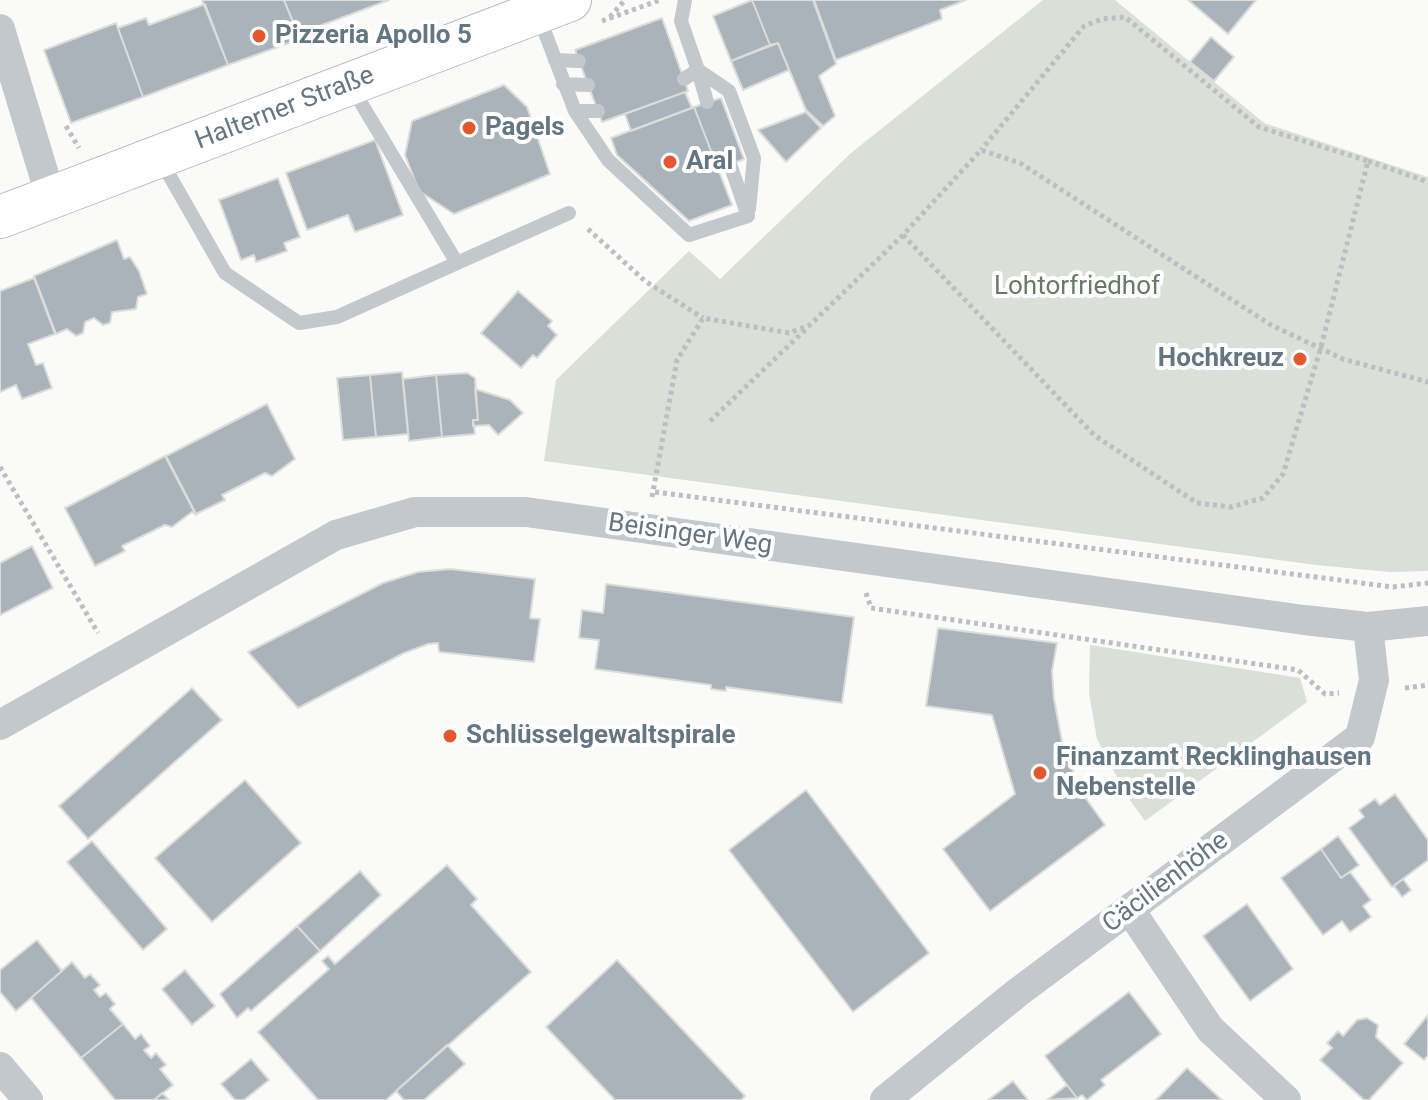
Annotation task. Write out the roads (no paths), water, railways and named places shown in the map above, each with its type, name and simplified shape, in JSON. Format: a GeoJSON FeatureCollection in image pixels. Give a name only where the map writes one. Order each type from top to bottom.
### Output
{"type":"FeatureCollection","features":[{"type":"Feature","properties":{"kind":"main road","name":"Halterner Straße"},"geometry":{"type":"LineString","coordinates":[[0,217],[554,6]]}},
{"type":"Feature","properties":{"kind":"street"},"geometry":{"type":"LineString","coordinates":[[0,29],[51,198]]}},
{"type":"Feature","properties":{"kind":"street","name":"Beisinger Weg"},"geometry":{"type":"LineString","coordinates":[[0,725],[336,535],[415,512],[526,512],[1368,627],[1428,621]]}},
{"type":"Feature","properties":{"kind":"street","name":"Cäcilienhöhe"},"geometry":{"type":"LineString","coordinates":[[885,1100],[1017,993],[1360,737],[1374,680],[1368,627]]}},
{"type":"Feature","properties":{"kind":"street"},"geometry":{"type":"LineString","coordinates":[[1130,910],[1210,1029],[1286,1100]]}},
{"type":"Feature","properties":{"kind":"street"},"geometry":{"type":"LineString","coordinates":[[0,1067],[28,1100]]}},
{"type":"Feature","properties":{"kind":"lane"},"geometry":{"type":"LineString","coordinates":[[685,0],[681,21],[707,102]]}},
{"type":"Feature","properties":{"kind":"lane"},"geometry":{"type":"LineString","coordinates":[[554,6],[555,60],[563,84],[575,111],[608,160],[689,235],[748,216]]}},
{"type":"Feature","properties":{"kind":"lane"},"geometry":{"type":"LineString","coordinates":[[666,30],[681,21]]}},
{"type":"Feature","properties":{"kind":"lane"},"geometry":{"type":"LineString","coordinates":[[674,54],[689,45]]}},
{"type":"Feature","properties":{"kind":"lane"},"geometry":{"type":"LineString","coordinates":[[555,60],[579,61]]}},
{"type":"Feature","properties":{"kind":"lane"},"geometry":{"type":"LineString","coordinates":[[684,79],[698,70]]}},
{"type":"Feature","properties":{"kind":"lane"},"geometry":{"type":"LineString","coordinates":[[698,70],[729,91],[754,158],[748,216]]}},
{"type":"Feature","properties":{"kind":"lane"},"geometry":{"type":"LineString","coordinates":[[350,84],[457,263]]}},
{"type":"Feature","properties":{"kind":"lane"},"geometry":{"type":"LineString","coordinates":[[563,84],[588,85]]}},
{"type":"Feature","properties":{"kind":"lane"},"geometry":{"type":"LineString","coordinates":[[575,111],[598,111]]}},
{"type":"Feature","properties":{"kind":"lane"},"geometry":{"type":"LineString","coordinates":[[159,157],[225,273],[299,323],[337,317],[569,213]]}},
{"type":"Feature","properties":{"kind":"lane"},"geometry":{"type":"LineString","coordinates":[[730,164],[748,216]]}},
{"type":"Feature","properties":{"kind":"place","name":"Pizzeria Apollo 5"},"geometry":{"type":"Point","coordinates":[259,36]}},
{"type":"Feature","properties":{"kind":"place","name":"Pagels"},"geometry":{"type":"Point","coordinates":[469,128]}},
{"type":"Feature","properties":{"kind":"place","name":"Aral"},"geometry":{"type":"Point","coordinates":[670,162]}},
{"type":"Feature","properties":{"kind":"place","name":"Hochkreuz"},"geometry":{"type":"Point","coordinates":[1300,359]}},
{"type":"Feature","properties":{"kind":"place","name":"Schlüsselgewaltspirale"},"geometry":{"type":"Point","coordinates":[450,736]}},
{"type":"Feature","properties":{"kind":"place","name":"Finanzamt Recklinghausen Nebenstelle"},"geometry":{"type":"Point","coordinates":[1040,773]}},
{"type":"Feature","properties":{"kind":"park label","name":"Lohtorfriedhof"},"geometry":{"type":"Point","coordinates":[1077,287]}}]}
